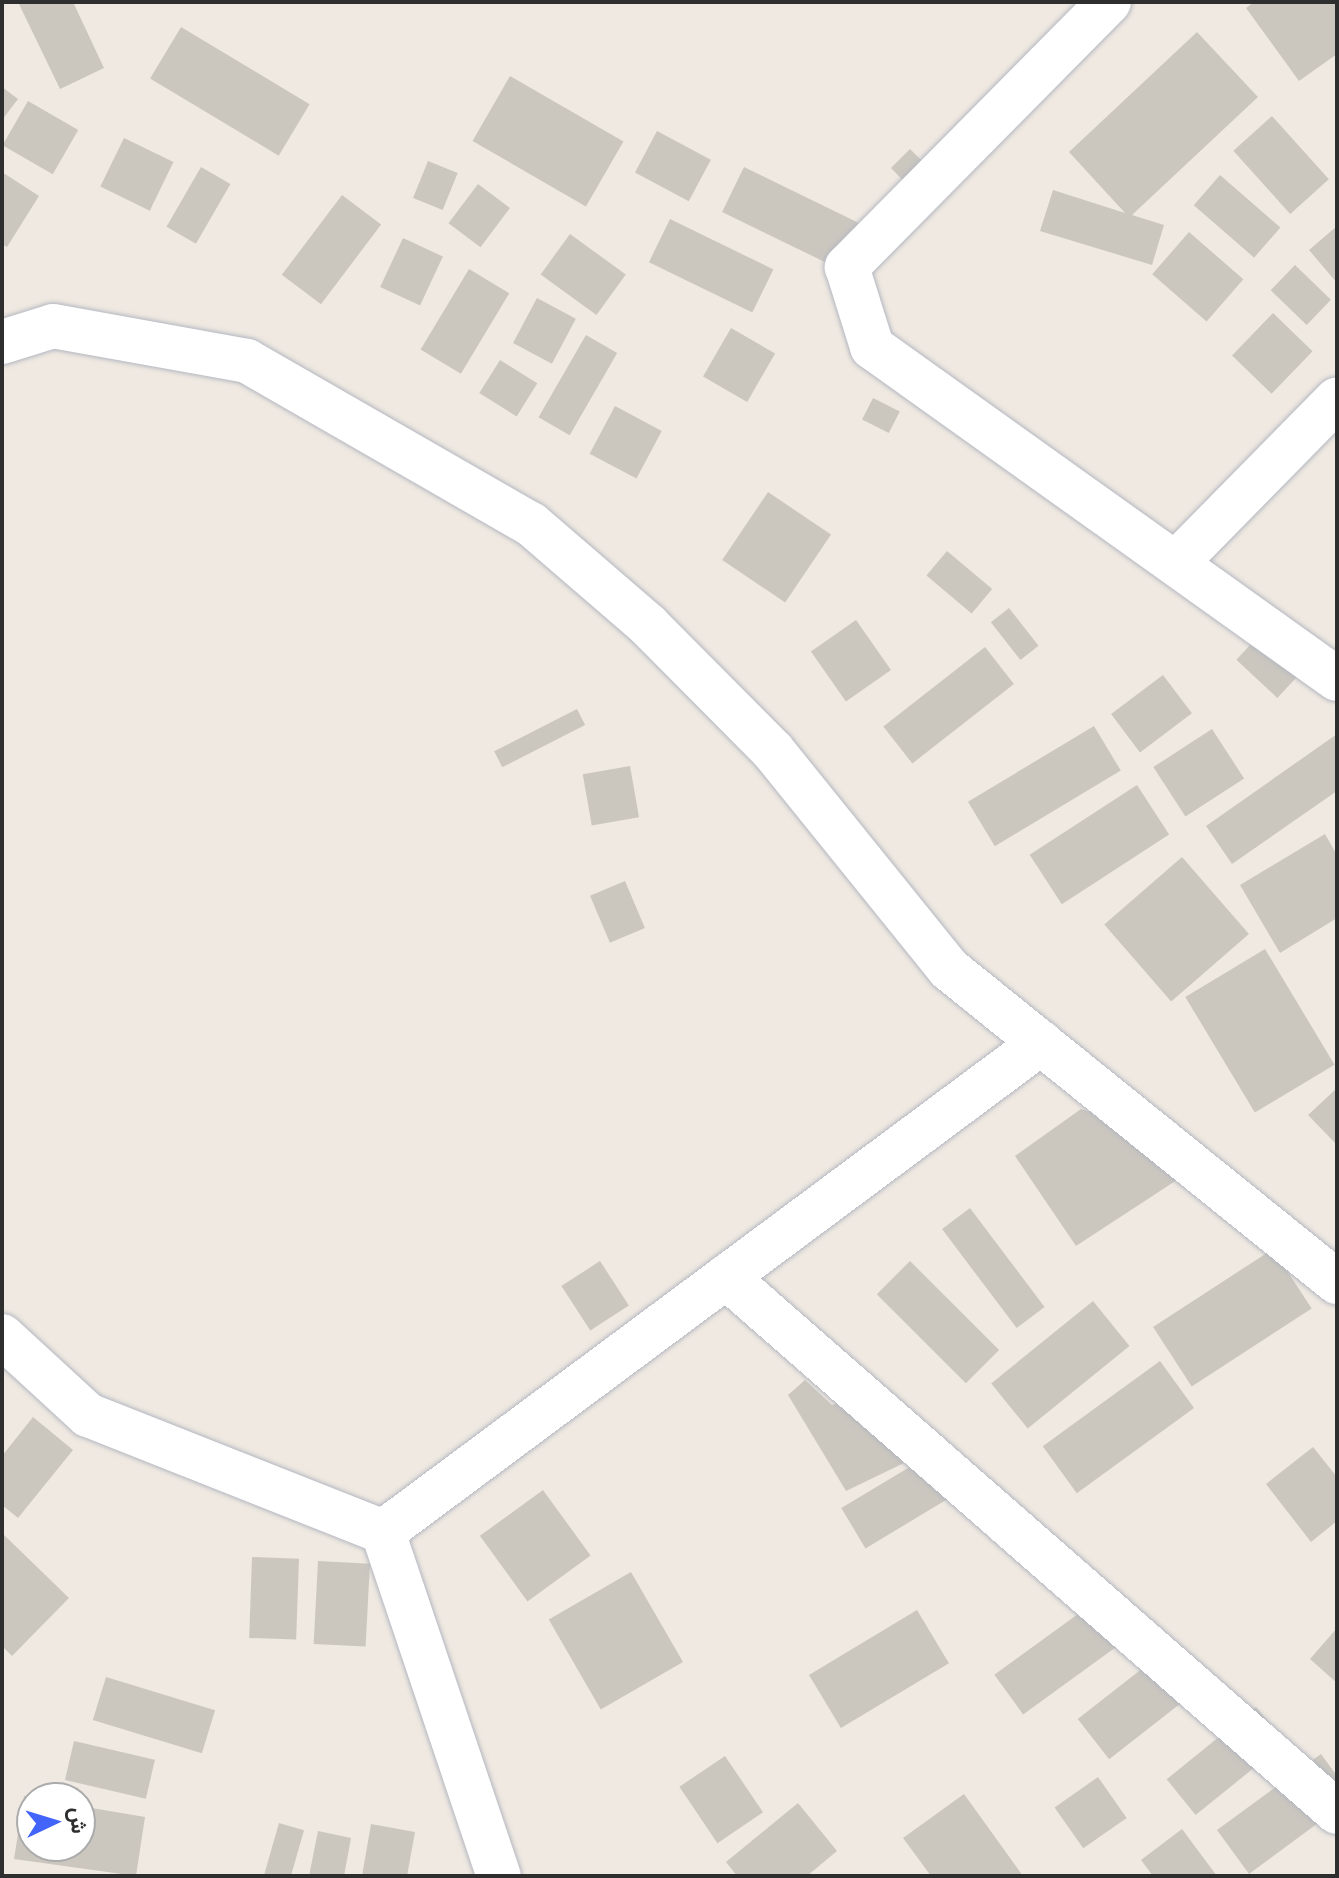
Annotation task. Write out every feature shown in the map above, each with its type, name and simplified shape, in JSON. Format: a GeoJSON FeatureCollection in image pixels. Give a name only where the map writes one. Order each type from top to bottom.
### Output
{"type":"FeatureCollection","features":[{"type":"Feature","properties":{"kind":"street"},"geometry":{"type":"LineString","coordinates":[[1109,2],[847,267],[872,347],[1337,679]]}},
{"type":"Feature","properties":{"kind":"street"},"geometry":{"type":"LineString","coordinates":[[2,342],[53,326],[247,361],[531,524],[648,625],[773,751],[949,969],[1337,1282]]}},
{"type":"Feature","properties":{"kind":"street"},"geometry":{"type":"LineString","coordinates":[[1177,562],[1337,399]]}},
{"type":"Feature","properties":{"kind":"street"},"geometry":{"type":"LineString","coordinates":[[383,1532],[1041,1043]]}},
{"type":"Feature","properties":{"kind":"street"},"geometry":{"type":"LineString","coordinates":[[726,1277],[1337,1812]]}},
{"type":"Feature","properties":{"kind":"street"},"geometry":{"type":"LineString","coordinates":[[2,1336],[88,1415],[383,1532],[499,1876]]}},
{"type":"Feature","properties":{"kind":"building"},"geometry":{"type":"Polygon","coordinates":[[[18,2],[73,2],[104,68],[60,89],[18,2]]]}},
{"type":"Feature","properties":{"kind":"building"},"geometry":{"type":"Polygon","coordinates":[[[1254,2],[1337,2],[1337,54],[1299,81],[1246,8],[1254,2]]]}},
{"type":"Feature","properties":{"kind":"building"},"geometry":{"type":"Polygon","coordinates":[[[181,27],[310,104],[279,156],[150,78],[181,27]]]}},
{"type":"Feature","properties":{"kind":"building"},"geometry":{"type":"Polygon","coordinates":[[[1197,32],[1258,97],[1132,215],[1164,225],[1152,265],[1040,231],[1053,190],[1125,213],[1069,152],[1197,32]]]}},
{"type":"Feature","properties":{"kind":"building"},"geometry":{"type":"Polygon","coordinates":[[[510,76],[623,141],[586,206],[472,141],[510,76]]]}},
{"type":"Feature","properties":{"kind":"building"},"geometry":{"type":"Polygon","coordinates":[[[2,87],[18,99],[2,120],[2,87]]]}},
{"type":"Feature","properties":{"kind":"building"},"geometry":{"type":"Polygon","coordinates":[[[28,101],[78,130],[53,174],[3,145],[28,101]]]}},
{"type":"Feature","properties":{"kind":"building"},"geometry":{"type":"Polygon","coordinates":[[[1272,116],[1329,179],[1290,214],[1233,151],[1272,116]]]}},
{"type":"Feature","properties":{"kind":"building"},"geometry":{"type":"Polygon","coordinates":[[[657,131],[711,160],[689,201],[635,172],[657,131]]]}},
{"type":"Feature","properties":{"kind":"building"},"geometry":{"type":"Polygon","coordinates":[[[124,138],[173,162],[150,211],[100,187],[124,138]]]}},
{"type":"Feature","properties":{"kind":"building"},"geometry":{"type":"Polygon","coordinates":[[[910,149],[925,164],[906,183],[891,168],[910,149]]]}},
{"type":"Feature","properties":{"kind":"building"},"geometry":{"type":"Polygon","coordinates":[[[428,161],[458,173],[443,210],[413,198],[428,161]]]}},
{"type":"Feature","properties":{"kind":"building"},"geometry":{"type":"Polygon","coordinates":[[[201,167],[230,184],[196,244],[166,227],[201,167]]]}},
{"type":"Feature","properties":{"kind":"building"},"geometry":{"type":"Polygon","coordinates":[[[744,167],[861,224],[839,269],[722,212],[744,167]]]}},
{"type":"Feature","properties":{"kind":"building"},"geometry":{"type":"Polygon","coordinates":[[[2,172],[39,196],[7,247],[2,244],[2,172]]]}},
{"type":"Feature","properties":{"kind":"building"},"geometry":{"type":"Polygon","coordinates":[[[1220,175],[1280,227],[1254,258],[1194,205],[1220,175]]]}},
{"type":"Feature","properties":{"kind":"building"},"geometry":{"type":"Polygon","coordinates":[[[478,184],[510,208],[480,247],[449,223],[478,184]]]}},
{"type":"Feature","properties":{"kind":"building"},"geometry":{"type":"Polygon","coordinates":[[[342,195],[381,224],[321,304],[282,275],[342,195]]]}},
{"type":"Feature","properties":{"kind":"building"},"geometry":{"type":"Polygon","coordinates":[[[670,219],[773,269],[752,313],[649,262],[670,219]]]}},
{"type":"Feature","properties":{"kind":"building"},"geometry":{"type":"Polygon","coordinates":[[[1337,226],[1337,283],[1309,250],[1337,226]]]}},
{"type":"Feature","properties":{"kind":"building"},"geometry":{"type":"Polygon","coordinates":[[[1189,232],[1243,279],[1207,321],[1152,274],[1189,232]]]}},
{"type":"Feature","properties":{"kind":"building"},"geometry":{"type":"Polygon","coordinates":[[[570,234],[626,275],[596,315],[541,274],[570,234]]]}},
{"type":"Feature","properties":{"kind":"building"},"geometry":{"type":"Polygon","coordinates":[[[403,238],[443,257],[420,306],[380,287],[403,238]]]}},
{"type":"Feature","properties":{"kind":"building"},"geometry":{"type":"Polygon","coordinates":[[[1295,265],[1331,300],[1307,325],[1271,290],[1295,265]]]}},
{"type":"Feature","properties":{"kind":"building"},"geometry":{"type":"Polygon","coordinates":[[[469,269],[509,293],[461,374],[421,350],[469,269]]]}},
{"type":"Feature","properties":{"kind":"building"},"geometry":{"type":"Polygon","coordinates":[[[537,298],[576,319],[552,364],[513,343],[537,298]]]}},
{"type":"Feature","properties":{"kind":"building"},"geometry":{"type":"Polygon","coordinates":[[[1273,313],[1313,351],[1272,394],[1232,355],[1273,313]]]}},
{"type":"Feature","properties":{"kind":"building"},"geometry":{"type":"Polygon","coordinates":[[[731,328],[775,353],[747,402],[703,376],[731,328]]]}},
{"type":"Feature","properties":{"kind":"building"},"geometry":{"type":"Polygon","coordinates":[[[586,335],[617,353],[570,435],[538,417],[586,335]]]}},
{"type":"Feature","properties":{"kind":"building"},"geometry":{"type":"Polygon","coordinates":[[[500,360],[537,383],[517,416],[479,393],[500,360]]]}},
{"type":"Feature","properties":{"kind":"building"},"geometry":{"type":"Polygon","coordinates":[[[873,398],[900,412],[889,433],[862,419],[873,398]]]}},
{"type":"Feature","properties":{"kind":"building"},"geometry":{"type":"Polygon","coordinates":[[[615,406],[662,431],[636,479],[590,454],[615,406]]]}},
{"type":"Feature","properties":{"kind":"building"},"geometry":{"type":"Polygon","coordinates":[[[768,492],[831,534],[785,602],[722,560],[768,492]]]}},
{"type":"Feature","properties":{"kind":"building"},"geometry":{"type":"Polygon","coordinates":[[[947,551],[992,589],[972,613],[926,576],[947,551]]]}},
{"type":"Feature","properties":{"kind":"building"},"geometry":{"type":"Polygon","coordinates":[[[1009,608],[1039,646],[1020,660],[991,622],[1009,608]]]}},
{"type":"Feature","properties":{"kind":"building"},"geometry":{"type":"Polygon","coordinates":[[[856,620],[891,670],[846,702],[811,652],[856,620]]]}},
{"type":"Feature","properties":{"kind":"building"},"geometry":{"type":"Polygon","coordinates":[[[1265,629],[1306,667],[1277,698],[1236,660],[1265,629]]]}},
{"type":"Feature","properties":{"kind":"building"},"geometry":{"type":"Polygon","coordinates":[[[985,647],[1014,684],[912,763],[883,726],[985,647]]]}},
{"type":"Feature","properties":{"kind":"building"},"geometry":{"type":"Polygon","coordinates":[[[1163,675],[1192,713],[1140,752],[1111,714],[1163,675]]]}},
{"type":"Feature","properties":{"kind":"building"},"geometry":{"type":"Polygon","coordinates":[[[577,709],[585,725],[502,767],[494,751],[577,709]]]}},
{"type":"Feature","properties":{"kind":"building"},"geometry":{"type":"Polygon","coordinates":[[[1094,726],[1121,771],[995,846],[968,802],[1094,726]]]}},
{"type":"Feature","properties":{"kind":"building"},"geometry":{"type":"Polygon","coordinates":[[[1212,729],[1244,778],[1185,817],[1153,767],[1212,729]]]}},
{"type":"Feature","properties":{"kind":"building"},"geometry":{"type":"Polygon","coordinates":[[[1337,734],[1337,791],[1232,864],[1206,826],[1337,734]]]}},
{"type":"Feature","properties":{"kind":"building"},"geometry":{"type":"Polygon","coordinates":[[[630,766],[639,817],[592,826],[583,774],[630,766]]]}},
{"type":"Feature","properties":{"kind":"building"},"geometry":{"type":"Polygon","coordinates":[[[1137,785],[1169,834],[1062,904],[1030,855],[1137,785]]]}},
{"type":"Feature","properties":{"kind":"building"},"geometry":{"type":"Polygon","coordinates":[[[1325,834],[1337,855],[1337,918],[1280,953],[1240,885],[1325,834]]]}},
{"type":"Feature","properties":{"kind":"building"},"geometry":{"type":"Polygon","coordinates":[[[1182,857],[1249,934],[1171,1002],[1104,925],[1182,857]]]}},
{"type":"Feature","properties":{"kind":"building"},"geometry":{"type":"Polygon","coordinates":[[[625,881],[645,928],[610,943],[590,896],[625,881]]]}},
{"type":"Feature","properties":{"kind":"building"},"geometry":{"type":"Polygon","coordinates":[[[1265,949],[1335,1065],[1255,1113],[1185,997],[1265,949]]]}},
{"type":"Feature","properties":{"kind":"building"},"geometry":{"type":"Polygon","coordinates":[[[1337,1088],[1337,1145],[1308,1115],[1337,1088]]]}},
{"type":"Feature","properties":{"kind":"building"},"geometry":{"type":"Polygon","coordinates":[[[1081,1109],[1124,1122],[1183,1176],[1076,1246],[1015,1156],[1081,1109]]]}},
{"type":"Feature","properties":{"kind":"building"},"geometry":{"type":"Polygon","coordinates":[[[970,1208],[1045,1307],[1017,1328],[942,1229],[970,1208]]]}},
{"type":"Feature","properties":{"kind":"building"},"geometry":{"type":"Polygon","coordinates":[[[1273,1249],[1312,1309],[1192,1386],[1153,1327],[1273,1249]]]}},
{"type":"Feature","properties":{"kind":"building"},"geometry":{"type":"Polygon","coordinates":[[[600,1261],[629,1305],[590,1331],[561,1286],[600,1261]]]}},
{"type":"Feature","properties":{"kind":"building"},"geometry":{"type":"Polygon","coordinates":[[[910,1261],[999,1350],[966,1383],[877,1294],[910,1261]]]}},
{"type":"Feature","properties":{"kind":"building"},"geometry":{"type":"Polygon","coordinates":[[[1093,1301],[1130,1346],[1028,1429],[991,1383],[1093,1301]]]}},
{"type":"Feature","properties":{"kind":"building"},"geometry":{"type":"Polygon","coordinates":[[[1160,1361],[1194,1408],[1077,1493],[1043,1446],[1160,1361]]]}},
{"type":"Feature","properties":{"kind":"building"},"geometry":{"type":"Polygon","coordinates":[[[805,1380],[832,1405],[868,1391],[933,1449],[846,1491],[788,1395],[805,1380]]]}},
{"type":"Feature","properties":{"kind":"building"},"geometry":{"type":"Polygon","coordinates":[[[33,1417],[73,1450],[18,1518],[2,1505],[2,1456],[33,1417]]]}},
{"type":"Feature","properties":{"kind":"building"},"geometry":{"type":"Polygon","coordinates":[[[1313,1447],[1337,1477],[1337,1521],[1311,1542],[1266,1484],[1313,1447]]]}},
{"type":"Feature","properties":{"kind":"building"},"geometry":{"type":"Polygon","coordinates":[[[933,1453],[957,1493],[865,1548],[841,1508],[933,1453]]]}},
{"type":"Feature","properties":{"kind":"building"},"geometry":{"type":"Polygon","coordinates":[[[543,1490],[591,1556],[528,1601],[480,1536],[543,1490]]]}},
{"type":"Feature","properties":{"kind":"building"},"geometry":{"type":"Polygon","coordinates":[[[2,1533],[69,1598],[12,1656],[2,1646],[2,1533]]]}},
{"type":"Feature","properties":{"kind":"building"},"geometry":{"type":"Polygon","coordinates":[[[252,1557],[299,1559],[296,1640],[249,1638],[252,1557]]]}},
{"type":"Feature","properties":{"kind":"building"},"geometry":{"type":"Polygon","coordinates":[[[318,1561],[370,1564],[366,1647],[314,1644],[318,1561]]]}},
{"type":"Feature","properties":{"kind":"building"},"geometry":{"type":"Polygon","coordinates":[[[631,1572],[683,1662],[601,1710],[549,1620],[631,1572]]]}},
{"type":"Feature","properties":{"kind":"building"},"geometry":{"type":"Polygon","coordinates":[[[1089,1606],[1118,1646],[1023,1714],[994,1675],[1089,1606]]]}},
{"type":"Feature","properties":{"kind":"building"},"geometry":{"type":"Polygon","coordinates":[[[917,1610],[949,1663],[841,1728],[809,1675],[917,1610]]]}},
{"type":"Feature","properties":{"kind":"building"},"geometry":{"type":"Polygon","coordinates":[[[1337,1628],[1337,1683],[1310,1659],[1337,1628]]]}},
{"type":"Feature","properties":{"kind":"building"},"geometry":{"type":"Polygon","coordinates":[[[1166,1650],[1197,1690],[1109,1759],[1078,1719],[1166,1650]]]}},
{"type":"Feature","properties":{"kind":"building"},"geometry":{"type":"Polygon","coordinates":[[[106,1677],[215,1710],[202,1753],[93,1720],[106,1677]]]}},
{"type":"Feature","properties":{"kind":"building"},"geometry":{"type":"Polygon","coordinates":[[[1256,1707],[1285,1743],[1196,1815],[1167,1779],[1256,1707]]]}},
{"type":"Feature","properties":{"kind":"building"},"geometry":{"type":"Polygon","coordinates":[[[74,1741],[155,1760],[146,1799],[96,1787],[96,1782],[65,1780],[74,1741]]]}},
{"type":"Feature","properties":{"kind":"building"},"geometry":{"type":"Polygon","coordinates":[[[1321,1754],[1337,1776],[1337,1809],[1249,1874],[1217,1830],[1321,1754]]]}},
{"type":"Feature","properties":{"kind":"building"},"geometry":{"type":"Polygon","coordinates":[[[725,1756],[763,1812],[717,1843],[679,1787],[725,1756]]]}},
{"type":"Feature","properties":{"kind":"building"},"geometry":{"type":"Polygon","coordinates":[[[1098,1777],[1127,1818],[1083,1848],[1055,1807],[1098,1777]]]}},
{"type":"Feature","properties":{"kind":"building"},"geometry":{"type":"Polygon","coordinates":[[[964,1794],[1023,1876],[931,1876],[903,1838],[964,1794]]]}},
{"type":"Feature","properties":{"kind":"building"},"geometry":{"type":"Polygon","coordinates":[[[798,1803],[837,1851],[807,1876],[737,1876],[726,1862],[798,1803]]]}},
{"type":"Feature","properties":{"kind":"building"},"geometry":{"type":"Polygon","coordinates":[[[96,1809],[145,1817],[136,1876],[36,1862],[96,1862],[96,1809]]]}},
{"type":"Feature","properties":{"kind":"building"},"geometry":{"type":"Polygon","coordinates":[[[279,1823],[304,1830],[291,1876],[264,1876],[279,1823]]]}},
{"type":"Feature","properties":{"kind":"building"},"geometry":{"type":"Polygon","coordinates":[[[371,1824],[415,1832],[407,1876],[362,1876],[371,1824]]]}},
{"type":"Feature","properties":{"kind":"building"},"geometry":{"type":"Polygon","coordinates":[[[1182,1829],[1217,1876],[1153,1876],[1141,1860],[1182,1829]]]}},
{"type":"Feature","properties":{"kind":"building"},"geometry":{"type":"Polygon","coordinates":[[[318,1831],[351,1838],[344,1876],[309,1876],[318,1831]]]}}]}
